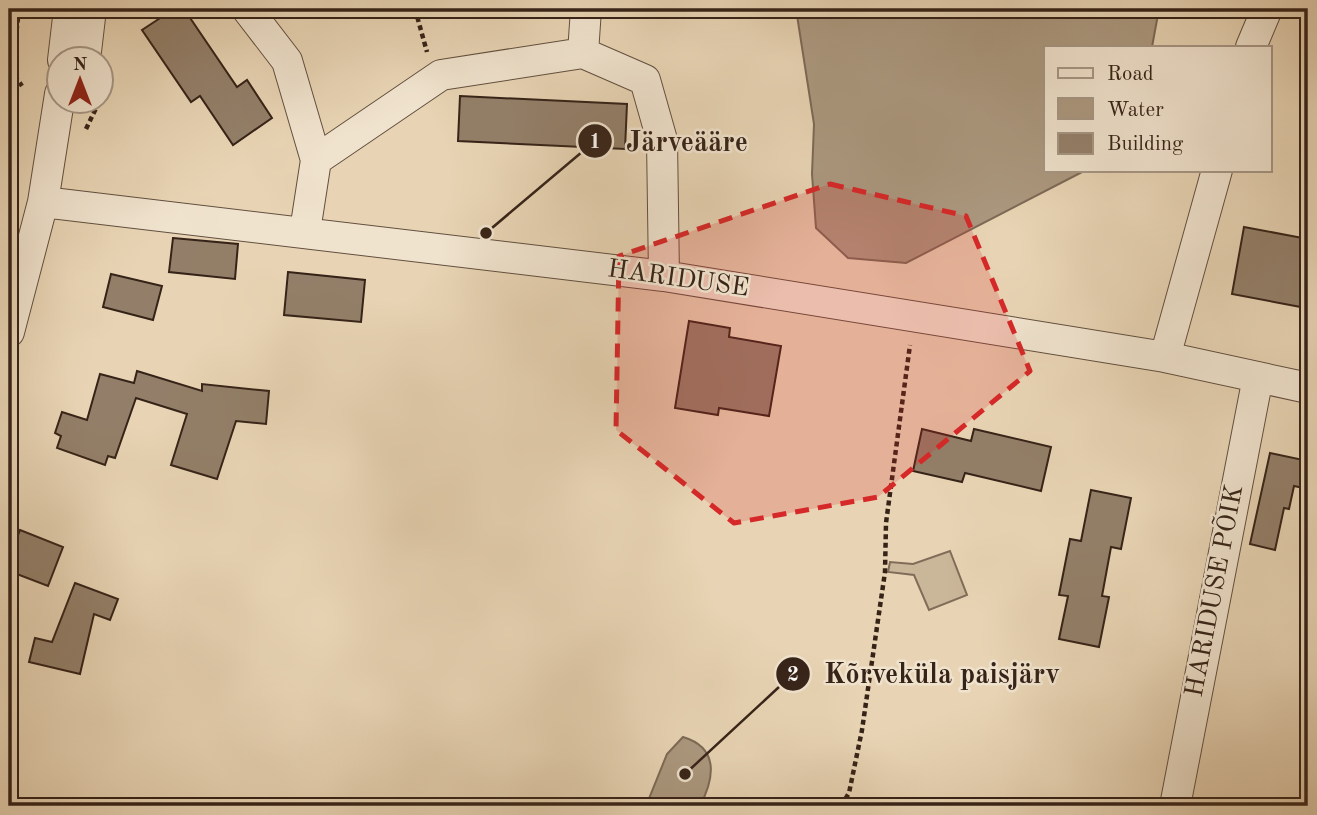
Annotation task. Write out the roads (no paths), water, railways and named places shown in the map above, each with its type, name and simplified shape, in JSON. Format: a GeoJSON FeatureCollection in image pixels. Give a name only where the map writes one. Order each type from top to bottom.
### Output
{"type":"FeatureCollection","features":[{"type":"Feature","properties":{"kind":"street"},"geometry":{"type":"LineString","coordinates":[[65,46],[69,9]]}},
{"type":"Feature","properties":{"kind":"street"},"geometry":{"type":"LineString","coordinates":[[86,46],[90,9]]}},
{"type":"Feature","properties":{"kind":"street"},"geometry":{"type":"LineString","coordinates":[[247,9],[287,61],[316,160],[305,231]]}},
{"type":"Feature","properties":{"kind":"street"},"geometry":{"type":"LineString","coordinates":[[583,53],[586,9]]}},
{"type":"Feature","properties":{"kind":"street"},"geometry":{"type":"LineString","coordinates":[[1251,46],[1267,9]]}},
{"type":"Feature","properties":{"kind":"street"},"geometry":{"type":"LineString","coordinates":[[316,160],[441,75],[583,53],[645,80],[662,140],[664,276]]}},
{"type":"Feature","properties":{"kind":"street"},"geometry":{"type":"LineString","coordinates":[[9,331],[43,201],[59,116]]}},
{"type":"Feature","properties":{"kind":"street"},"geometry":{"type":"LineString","coordinates":[[1165,357],[1216,172]]}},
{"type":"Feature","properties":{"kind":"street","name":"HARIDUSE"},"geometry":{"type":"LineString","coordinates":[[43,201],[664,276],[1165,357],[1308,388]]}},
{"type":"Feature","properties":{"kind":"street"},"geometry":{"type":"LineString","coordinates":[[9,261],[10,256],[34,236]]}},
{"type":"Feature","properties":{"kind":"street","name":"HARIDUSE PÕIK"},"geometry":{"type":"LineString","coordinates":[[1175,806],[1258,377]]}},
{"type":"Feature","properties":{"kind":"water"},"geometry":{"type":"Polygon","coordinates":[[[796,9],[1159,9],[1152,46],[1044,46],[1044,172],[1082,172],[906,263],[848,258],[816,228],[812,174],[814,124],[796,9]]]}},
{"type":"Feature","properties":{"kind":"water"},"geometry":{"type":"Polygon","coordinates":[[[683,737],[703,749],[711,766],[711,775],[700,806],[646,806],[667,754],[683,737]]]}},
{"type":"Feature","properties":{"kind":"place","name":"Järveääre"},"geometry":{"type":"Point","coordinates":[486,233]}},
{"type":"Feature","properties":{"kind":"place","name":"Kõrveküla paisjärv"},"geometry":{"type":"Point","coordinates":[685,774]}}]}
